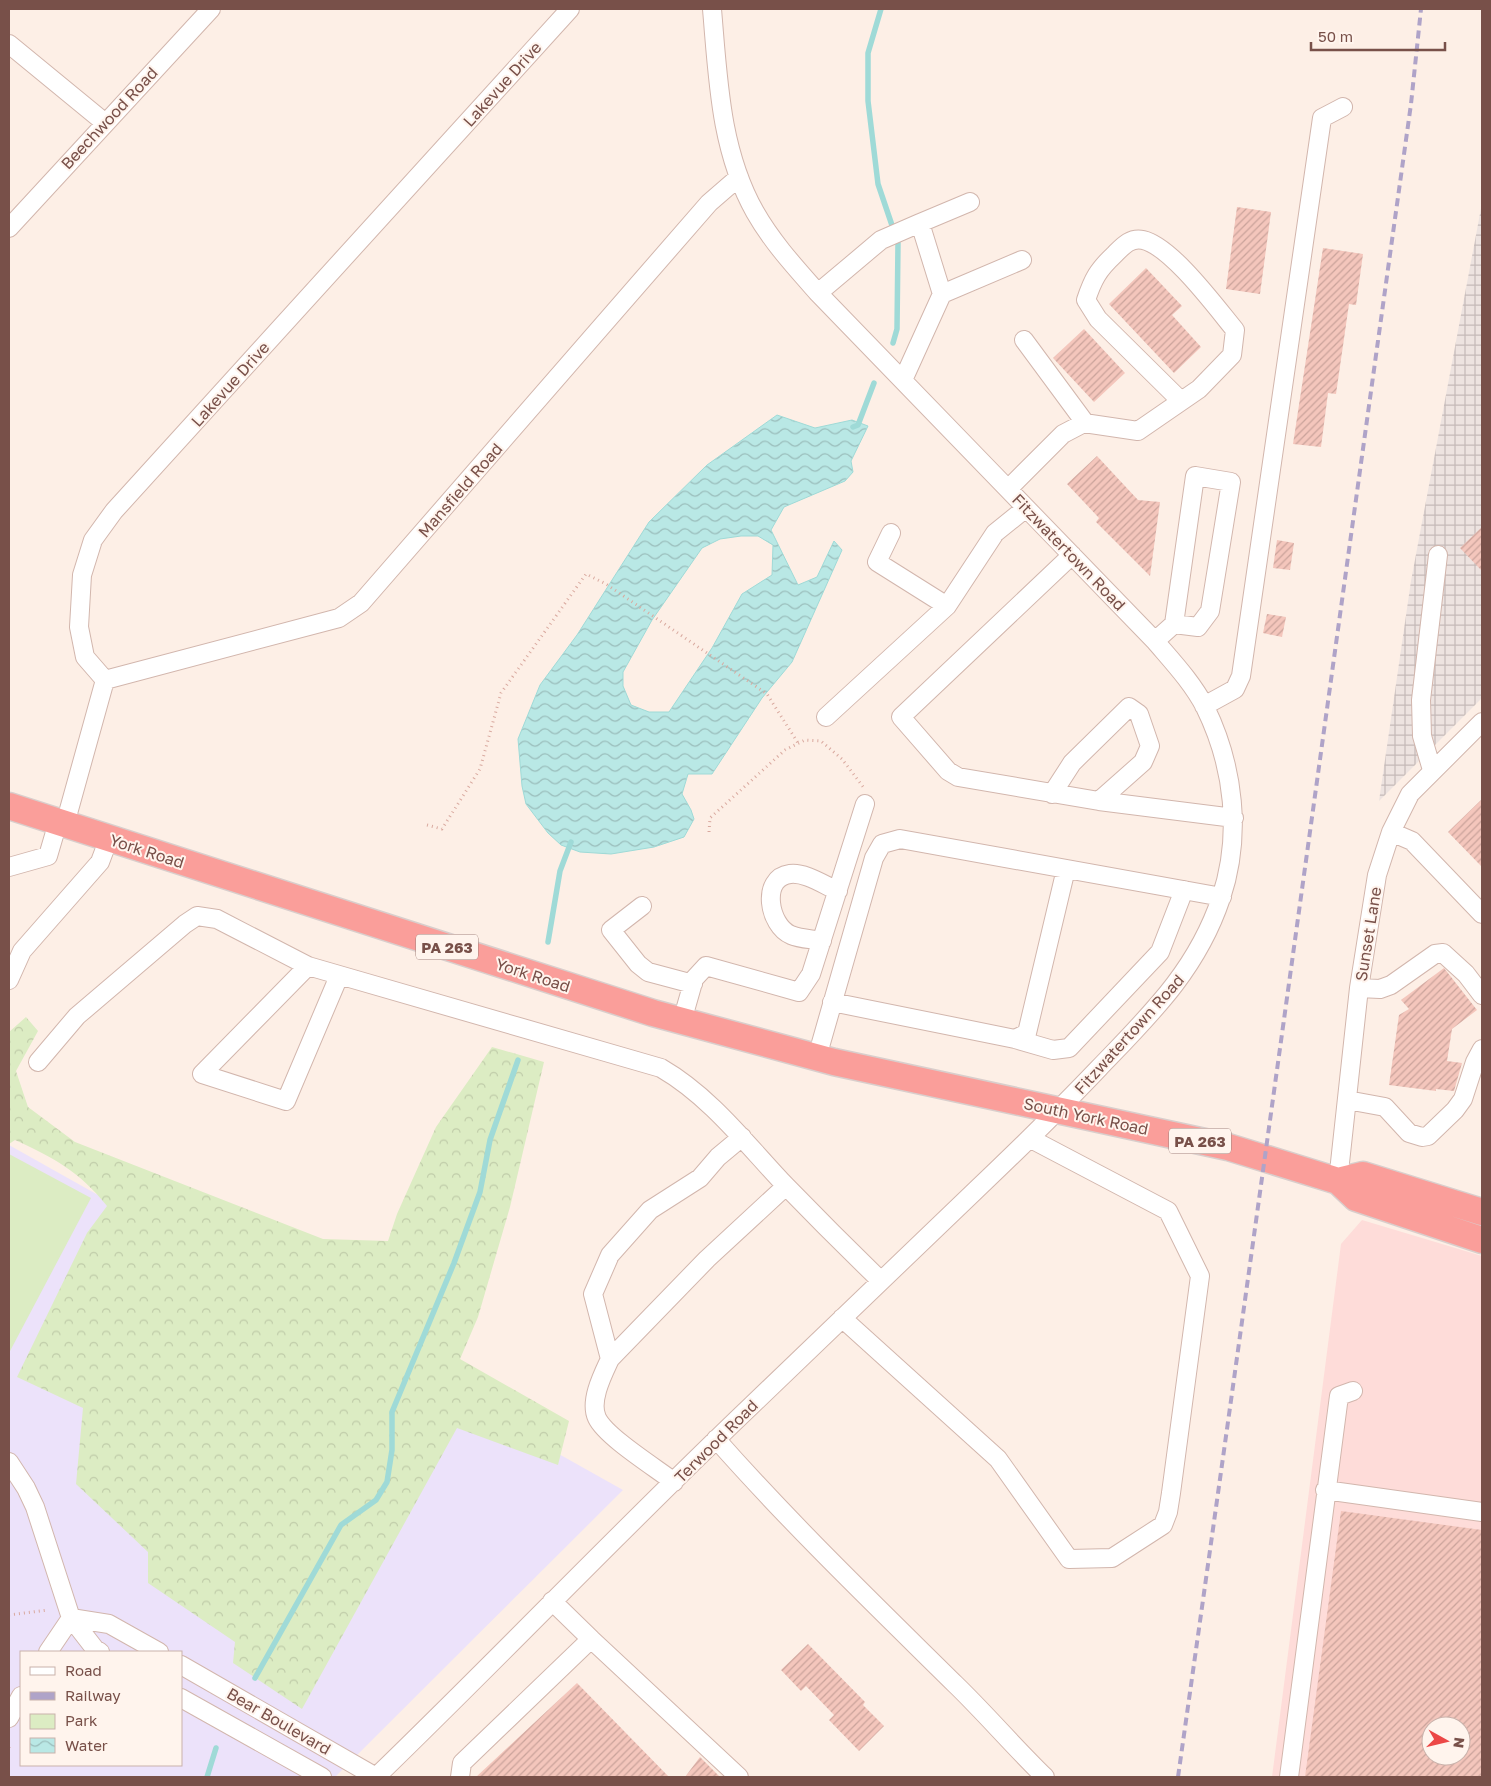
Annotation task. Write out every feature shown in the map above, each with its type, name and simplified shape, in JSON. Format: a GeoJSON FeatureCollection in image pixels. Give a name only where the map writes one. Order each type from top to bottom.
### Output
{"type":"FeatureCollection","features":[{"type":"Feature","properties":{"kind":"highway","name":"York Road"},"geometry":{"type":"LineString","coordinates":[[9,806],[682,1021],[817,1057],[890,1074]]}},
{"type":"Feature","properties":{"kind":"highway","name":"South York Road"},"geometry":{"type":"LineString","coordinates":[[890,1074],[1228,1147],[1338,1181],[1356,1198],[1482,1240]]}},
{"type":"Feature","properties":{"kind":"highway"},"geometry":{"type":"LineString","coordinates":[[1338,1181],[1363,1175],[1482,1212]]}},
{"type":"Feature","properties":{"kind":"street","name":"Beechwood Road"},"geometry":{"type":"LineString","coordinates":[[9,228],[104,122],[211,9]]}},
{"type":"Feature","properties":{"kind":"street","name":"Lakevue Drive"},"geometry":{"type":"LineString","coordinates":[[105,680],[85,658],[79,627],[82,575],[93,540],[114,511],[570,9]]}},
{"type":"Feature","properties":{"kind":"street","name":"Fitzwatertown Road"},"geometry":{"type":"LineString","coordinates":[[712,9],[720,103],[729,149],[754,211],[769,234],[818,293],[1155,641],[1184,675],[1204,706],[1222,752],[1230,787],[1234,818],[1232,859],[1222,897],[1207,935],[1186,972],[1163,1002],[1060,1110]]}},
{"type":"Feature","properties":{"kind":"street"},"geometry":{"type":"LineString","coordinates":[[9,44],[104,122]]}},
{"type":"Feature","properties":{"kind":"street"},"geometry":{"type":"LineString","coordinates":[[1204,706],[1235,689],[1241,676],[1322,118],[1343,107]]}},
{"type":"Feature","properties":{"kind":"street","name":"Mansfield Road"},"geometry":{"type":"LineString","coordinates":[[105,680],[339,618],[361,603],[709,203],[739,177]]}},
{"type":"Feature","properties":{"kind":"street"},"geometry":{"type":"LineString","coordinates":[[818,293],[881,240],[970,202]]}},
{"type":"Feature","properties":{"kind":"street"},"geometry":{"type":"LineString","coordinates":[[916,224],[942,294]]}},
{"type":"Feature","properties":{"kind":"street"},"geometry":{"type":"LineString","coordinates":[[1008,489],[1063,434],[1086,424],[1138,430],[1199,389],[1232,355],[1235,330],[1209,298],[1160,248],[1142,240],[1127,242],[1093,278],[1086,300],[1098,319],[1181,401]]}},
{"type":"Feature","properties":{"kind":"street"},"geometry":{"type":"LineString","coordinates":[[902,380],[942,294],[1022,260]]}},
{"type":"Feature","properties":{"kind":"street"},"geometry":{"type":"LineString","coordinates":[[1024,340],[1086,424]]}},
{"type":"Feature","properties":{"kind":"street"},"geometry":{"type":"LineString","coordinates":[[1155,641],[1174,624],[1195,476],[1231,482],[1210,611],[1198,627],[1174,624]]}},
{"type":"Feature","properties":{"kind":"street"},"geometry":{"type":"LineString","coordinates":[[826,717],[947,606],[995,533],[1026,508]]}},
{"type":"Feature","properties":{"kind":"street"},"geometry":{"type":"LineString","coordinates":[[892,533],[877,562],[947,606]]}},
{"type":"Feature","properties":{"kind":"street"},"geometry":{"type":"LineString","coordinates":[[1072,555],[901,717],[948,771],[958,777],[1099,801],[1234,818]]}},
{"type":"Feature","properties":{"kind":"street"},"geometry":{"type":"LineString","coordinates":[[1432,770],[1422,736],[1421,700],[1438,556]]}},
{"type":"Feature","properties":{"kind":"street"},"geometry":{"type":"LineString","coordinates":[[9,867],[48,856],[61,823],[105,680]]}},
{"type":"Feature","properties":{"kind":"street"},"geometry":{"type":"LineString","coordinates":[[1052,794],[1072,764],[1129,707],[1138,714],[1150,746],[1143,762],[1099,801]]}},
{"type":"Feature","properties":{"kind":"street","name":"Sunset Lane"},"geometry":{"type":"LineString","coordinates":[[1338,1181],[1359,988],[1377,875],[1391,832],[1410,794],[1482,722]]}},
{"type":"Feature","properties":{"kind":"street"},"geometry":{"type":"LineString","coordinates":[[682,1021],[694,979],[706,966],[799,992],[811,974],[865,804]]}},
{"type":"Feature","properties":{"kind":"street"},"geometry":{"type":"LineString","coordinates":[[1391,832],[1412,841],[1482,914]]}},
{"type":"Feature","properties":{"kind":"street"},"geometry":{"type":"LineString","coordinates":[[9,980],[22,951],[100,862],[109,838]]}},
{"type":"Feature","properties":{"kind":"street"},"geometry":{"type":"LineString","coordinates":[[817,1057],[874,858],[882,844],[900,839],[1222,897]]}},
{"type":"Feature","properties":{"kind":"street"},"geometry":{"type":"LineString","coordinates":[[1015,1039],[1027,1033],[1066,869]]}},
{"type":"Feature","properties":{"kind":"street"},"geometry":{"type":"LineString","coordinates":[[822,941],[790,935],[776,923],[771,907],[772,891],[778,880],[790,874],[804,877],[838,891]]}},
{"type":"Feature","properties":{"kind":"street"},"geometry":{"type":"LineString","coordinates":[[832,1002],[1015,1039],[1053,1050],[1069,1048],[1160,952],[1184,890]]}},
{"type":"Feature","properties":{"kind":"street"},"geometry":{"type":"LineString","coordinates":[[642,906],[611,930],[638,964],[648,972],[693,984]]}},
{"type":"Feature","properties":{"kind":"street"},"geometry":{"type":"LineString","coordinates":[[38,1062],[78,1016],[185,924],[197,916],[217,919],[308,966],[661,1068],[684,1081],[742,1137],[786,1186],[881,1282]]}},
{"type":"Feature","properties":{"kind":"street"},"geometry":{"type":"LineString","coordinates":[[1359,988],[1380,989],[1391,985],[1435,954],[1443,953],[1466,974],[1482,995]]}},
{"type":"Feature","properties":{"kind":"street"},"geometry":{"type":"LineString","coordinates":[[308,966],[202,1074],[286,1101],[338,976]]}},
{"type":"Feature","properties":{"kind":"street"},"geometry":{"type":"LineString","coordinates":[[1347,1100],[1385,1107],[1409,1133],[1415,1136],[1428,1136],[1455,1110],[1463,1099],[1475,1062],[1482,1049]]}},
{"type":"Feature","properties":{"kind":"street","name":"Terwood Road"},"geometry":{"type":"LineString","coordinates":[[376,1777],[716,1440],[1060,1110]]}},
{"type":"Feature","properties":{"kind":"street"},"geometry":{"type":"LineString","coordinates":[[610,1359],[593,1294],[610,1255],[650,1210],[700,1178],[718,1157],[742,1137]]}},
{"type":"Feature","properties":{"kind":"street"},"geometry":{"type":"LineString","coordinates":[[842,1318],[998,1459],[1069,1559],[1112,1558],[1163,1525],[1168,1512],[1171,1493],[1200,1276],[1168,1211],[1031,1138]]}},
{"type":"Feature","properties":{"kind":"street"},"geometry":{"type":"LineString","coordinates":[[674,1482],[608,1432],[597,1418],[595,1403],[610,1359],[707,1259],[786,1186]]}},
{"type":"Feature","properties":{"kind":"street"},"geometry":{"type":"LineString","coordinates":[[1289,1777],[1325,1490],[1339,1396],[1353,1391]]}},
{"type":"Feature","properties":{"kind":"street"},"geometry":{"type":"LineString","coordinates":[[716,1440],[765,1495],[895,1627],[956,1685],[1045,1777]]}},
{"type":"Feature","properties":{"kind":"street"},"geometry":{"type":"LineString","coordinates":[[9,1462],[26,1488],[35,1507],[71,1618],[98,1651]]}},
{"type":"Feature","properties":{"kind":"street"},"geometry":{"type":"LineString","coordinates":[[1325,1490],[1482,1512]]}},
{"type":"Feature","properties":{"kind":"street"},"geometry":{"type":"LineString","coordinates":[[552,1601],[739,1777]]}},
{"type":"Feature","properties":{"kind":"street"},"geometry":{"type":"LineString","coordinates":[[49,1651],[71,1618]]}},
{"type":"Feature","properties":{"kind":"street"},"geometry":{"type":"LineString","coordinates":[[71,1618],[109,1624],[157,1651]]}},
{"type":"Feature","properties":{"kind":"street"},"geometry":{"type":"LineString","coordinates":[[460,1777],[462,1763],[591,1639]]}},
{"type":"Feature","properties":{"kind":"street","name":"Bear Boulevard"},"geometry":{"type":"LineString","coordinates":[[182,1666],[376,1777]]}},
{"type":"Feature","properties":{"kind":"street"},"geometry":{"type":"LineString","coordinates":[[9,1718],[20,1698]]}},
{"type":"Feature","properties":{"kind":"street","name":"Bear Boulevard"},"geometry":{"type":"LineString","coordinates":[[182,1699],[322,1777]]}},
{"type":"Feature","properties":{"kind":"path"},"geometry":{"type":"LineString","coordinates":[[427,825],[442,829],[457,808],[480,769],[501,693],[586,574],[606,584],[767,694],[798,743]]}},
{"type":"Feature","properties":{"kind":"path"},"geometry":{"type":"LineString","coordinates":[[708,832],[710,818],[785,750],[805,740],[821,741],[842,759],[868,794],[865,804]]}},
{"type":"Feature","properties":{"kind":"path"},"geometry":{"type":"LineString","coordinates":[[9,1615],[48,1610]]}},
{"type":"Feature","properties":{"kind":"shaded area"},"geometry":{"type":"Polygon","coordinates":[[[1482,203],[1482,698],[1379,801],[1411,581],[1482,203]]]}},
{"type":"Feature","properties":{"kind":"shaded area"},"geometry":{"type":"Polygon","coordinates":[[[9,1145],[623,1490],[335,1777],[9,1777],[9,1145]]]}},
{"type":"Feature","properties":{"kind":"shaded area"},"geometry":{"type":"Polygon","coordinates":[[[1362,1220],[1482,1256],[1482,1777],[1272,1777],[1341,1244],[1362,1220]]]}},
{"type":"Feature","properties":{"kind":"green space"},"geometry":{"type":"Polygon","coordinates":[[[26,1017],[38,1031],[16,1071],[28,1107],[75,1142],[323,1239],[388,1241],[397,1214],[436,1127],[492,1047],[544,1062],[510,1207],[478,1317],[460,1359],[569,1421],[558,1465],[457,1428],[302,1709],[233,1663],[235,1642],[148,1583],[148,1552],[76,1484],[83,1408],[17,1377],[87,1233],[107,1206],[76,1174],[54,1160],[15,1140],[9,1144],[9,1032],[26,1017]]]}},
{"type":"Feature","properties":{"kind":"green space"},"geometry":{"type":"Polygon","coordinates":[[[9,1154],[91,1198],[9,1353],[9,1154]]]}},
{"type":"Feature","properties":{"kind":"water"},"geometry":{"type":"Polygon","coordinates":[[[777,415],[815,428],[852,420],[868,426],[851,461],[853,472],[845,481],[784,507],[771,530],[798,585],[817,577],[834,541],[842,550],[792,662],[762,698],[712,774],[688,774],[682,794],[694,819],[684,837],[654,847],[611,854],[580,852],[561,845],[548,833],[526,804],[522,786],[518,739],[540,685],[577,635],[649,522],[707,465],[777,415]],[[758,536],[720,539],[702,548],[652,620],[623,672],[623,686],[631,705],[649,712],[669,712],[712,648],[742,594],[772,575],[773,545],[758,536]]]}},
{"type":"Feature","properties":{"kind":"building"},"geometry":{"type":"Polygon","coordinates":[[[1237,207],[1271,212],[1260,294],[1226,289],[1237,207]]]}},
{"type":"Feature","properties":{"kind":"building"},"geometry":{"type":"Polygon","coordinates":[[[1323,248],[1363,254],[1356,305],[1349,304],[1336,394],[1328,393],[1321,447],[1293,444],[1323,248]]]}},
{"type":"Feature","properties":{"kind":"building"},"geometry":{"type":"Polygon","coordinates":[[[1146,268],[1182,306],[1172,315],[1201,347],[1174,373],[1109,304],[1146,268]]]}},
{"type":"Feature","properties":{"kind":"building"},"geometry":{"type":"Polygon","coordinates":[[[1084,329],[1125,373],[1094,402],[1053,358],[1084,329]]]}},
{"type":"Feature","properties":{"kind":"building"},"geometry":{"type":"Polygon","coordinates":[[[1097,456],[1138,500],[1160,502],[1150,576],[1096,522],[1099,518],[1067,484],[1097,456]]]}},
{"type":"Feature","properties":{"kind":"building"},"geometry":{"type":"Polygon","coordinates":[[[1482,527],[1482,571],[1460,548],[1482,527]]]}},
{"type":"Feature","properties":{"kind":"building"},"geometry":{"type":"Polygon","coordinates":[[[1277,540],[1294,543],[1290,570],[1273,568],[1277,540]]]}},
{"type":"Feature","properties":{"kind":"building"},"geometry":{"type":"Polygon","coordinates":[[[1267,614],[1286,617],[1282,637],[1263,633],[1267,614]]]}},
{"type":"Feature","properties":{"kind":"building"},"geometry":{"type":"Polygon","coordinates":[[[1482,799],[1482,867],[1448,832],[1482,799]]]}},
{"type":"Feature","properties":{"kind":"building"},"geometry":{"type":"Polygon","coordinates":[[[1444,968],[1477,1010],[1452,1029],[1447,1061],[1462,1063],[1454,1091],[1436,1089],[1436,1091],[1389,1085],[1399,1015],[1409,1009],[1401,1000],[1444,968]]]}},
{"type":"Feature","properties":{"kind":"building"},"geometry":{"type":"Polygon","coordinates":[[[1341,1511],[1482,1530],[1482,1777],[1305,1777],[1341,1511]]]}},
{"type":"Feature","properties":{"kind":"building"},"geometry":{"type":"Polygon","coordinates":[[[808,1644],[865,1702],[863,1705],[884,1726],[859,1751],[829,1720],[834,1715],[806,1686],[801,1691],[781,1670],[808,1644]]]}},
{"type":"Feature","properties":{"kind":"building"},"geometry":{"type":"Polygon","coordinates":[[[577,1683],[669,1777],[476,1777],[577,1683]]]}},
{"type":"Feature","properties":{"kind":"building"},"geometry":{"type":"Polygon","coordinates":[[[700,1757],[720,1777],[685,1777],[700,1757]]]}},
{"type":"Feature","properties":{"kind":"waterway"},"geometry":{"type":"LineString","coordinates":[[881,9],[868,53],[868,101],[878,184],[898,243],[897,329],[893,343]]}},
{"type":"Feature","properties":{"kind":"waterway"},"geometry":{"type":"LineString","coordinates":[[853,427],[858,425],[874,383]]}},
{"type":"Feature","properties":{"kind":"waterway"},"geometry":{"type":"LineString","coordinates":[[548,942],[560,871],[571,842]]}},
{"type":"Feature","properties":{"kind":"waterway"},"geometry":{"type":"LineString","coordinates":[[255,1678],[341,1525],[376,1500],[387,1482],[392,1450],[392,1412],[454,1263],[480,1192],[490,1140],[518,1060]]}},
{"type":"Feature","properties":{"kind":"waterway"},"geometry":{"type":"LineString","coordinates":[[207,1777],[216,1748]]}},
{"type":"Feature","properties":{"kind":"railway"},"geometry":{"type":"LineString","coordinates":[[1178,1777],[1411,104],[1421,9]]}}]}
